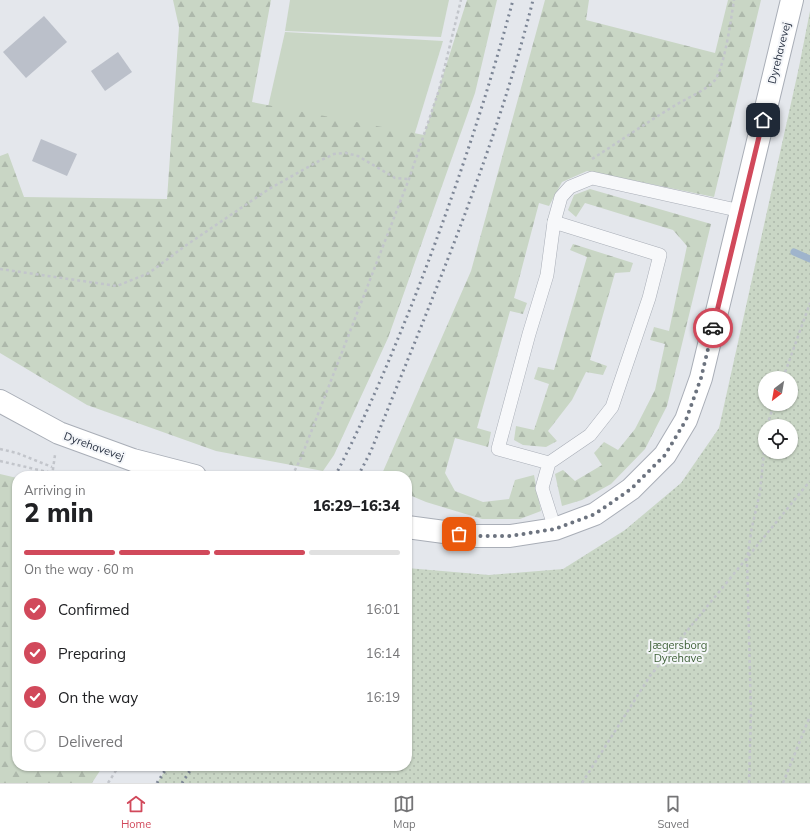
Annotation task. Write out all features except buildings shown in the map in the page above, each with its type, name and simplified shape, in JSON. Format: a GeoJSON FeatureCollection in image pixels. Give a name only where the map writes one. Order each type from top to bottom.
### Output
{"type":"FeatureCollection","features":[{"type":"Feature","properties":{"kind":"street","name":"Dyrehavevej"},"geometry":{"type":"LineString","coordinates":[[412,528],[474,536],[510,536],[555,529],[595,514],[631,489],[665,455],[686,420],[701,378],[792,0]]}},
{"type":"Feature","properties":{"kind":"street","name":"Dyrehavevej"},"geometry":{"type":"LineString","coordinates":[[0,401],[59,433],[133,460],[176,471]]}},
{"type":"Feature","properties":{"kind":"lane"},"geometry":{"type":"LineString","coordinates":[[549,463],[498,449],[529,334],[547,275],[554,222],[561,197],[570,187],[592,178],[741,211]]}},
{"type":"Feature","properties":{"kind":"lane"},"geometry":{"type":"LineString","coordinates":[[554,222],[660,254],[649,298],[612,407],[590,435],[549,463],[542,488],[555,529]]}},
{"type":"Feature","properties":{"kind":"path"},"geometry":{"type":"LineString","coordinates":[[294,471],[301,458],[409,179],[439,90],[461,0]]}},
{"type":"Feature","properties":{"kind":"path"},"geometry":{"type":"LineString","coordinates":[[591,160],[620,142],[640,127],[690,96],[705,89],[715,79],[723,59],[734,0]]}},
{"type":"Feature","properties":{"kind":"path"},"geometry":{"type":"LineString","coordinates":[[0,269],[117,286],[149,273],[184,246],[269,189],[334,154],[346,153],[358,156],[395,178],[409,179]]}},
{"type":"Feature","properties":{"kind":"path"},"geometry":{"type":"LineString","coordinates":[[786,371],[810,303]]}},
{"type":"Feature","properties":{"kind":"path"},"geometry":{"type":"LineString","coordinates":[[0,449],[17,453],[52,467],[52,471]]}},
{"type":"Feature","properties":{"kind":"path"},"geometry":{"type":"LineString","coordinates":[[749,783],[751,714],[746,559],[760,492],[763,459]]}},
{"type":"Feature","properties":{"kind":"path"},"geometry":{"type":"LineString","coordinates":[[0,461],[40,471]]}},
{"type":"Feature","properties":{"kind":"path"},"geometry":{"type":"LineString","coordinates":[[582,783],[650,676],[810,481]]}},
{"type":"Feature","properties":{"kind":"path"},"geometry":{"type":"LineString","coordinates":[[783,783],[810,716]]}},
{"type":"Feature","properties":{"kind":"path"},"geometry":{"type":"LineString","coordinates":[[108,783],[116,771]]}},
{"type":"Feature","properties":{"kind":"green space"},"geometry":{"type":"Polygon","coordinates":[[[173,0],[271,0],[252,102],[424,135],[467,0],[497,0],[475,93],[388,338],[334,455],[323,471],[216,451],[87,405],[0,353],[0,156],[8,153],[24,197],[167,199],[179,27],[173,0]]]}},
{"type":"Feature","properties":{"kind":"green space"},"geometry":{"type":"Polygon","coordinates":[[[290,0],[449,0],[441,37],[285,31],[290,0]]]}},
{"type":"Feature","properties":{"kind":"green space"},"geometry":{"type":"Polygon","coordinates":[[[545,0],[589,0],[586,20],[715,53],[728,0],[761,0],[714,197],[587,171],[562,182],[549,206],[539,203],[514,298],[527,303],[523,314],[510,311],[477,428],[491,432],[488,447],[455,438],[445,473],[455,491],[483,502],[509,499],[515,480],[534,475],[541,511],[520,519],[482,519],[426,502],[412,496],[412,471],[383,471],[471,271],[545,0]]]}},
{"type":"Feature","properties":{"kind":"green space","name":"Jægersborg Dyrehave"},"geometry":{"type":"Polygon","coordinates":[[[810,11],[810,783],[157,783],[165,771],[412,771],[412,568],[489,575],[563,569],[625,530],[681,483],[719,428],[810,11]]]}},
{"type":"Feature","properties":{"kind":"green space"},"geometry":{"type":"Polygon","coordinates":[[[285,32],[443,41],[414,136],[268,107],[285,32]]]}},
{"type":"Feature","properties":{"kind":"green space"},"geometry":{"type":"Polygon","coordinates":[[[590,189],[711,224],[667,406],[645,449],[611,484],[582,500],[562,506],[555,474],[563,470],[575,481],[602,465],[594,453],[604,442],[618,450],[635,429],[655,390],[665,344],[650,340],[654,327],[669,331],[687,246],[673,230],[585,203],[576,217],[568,210],[574,195],[590,189]]]}},
{"type":"Feature","properties":{"kind":"green space"},"geometry":{"type":"Polygon","coordinates":[[[573,244],[633,263],[630,272],[615,273],[590,360],[607,366],[603,375],[586,372],[572,400],[548,431],[557,441],[546,447],[523,445],[514,440],[516,426],[534,430],[549,384],[534,379],[538,367],[554,370],[587,257],[570,250],[573,244]]]}},
{"type":"Feature","properties":{"kind":"green space"},"geometry":{"type":"Polygon","coordinates":[[[0,474],[12,477],[12,771],[100,771],[92,783],[0,783],[0,474]]]}},
{"type":"Feature","properties":{"kind":"waterway"},"geometry":{"type":"LineString","coordinates":[[794,252],[810,259]]}},
{"type":"Feature","properties":{"kind":"railway"},"geometry":{"type":"LineString","coordinates":[[338,471],[377,389],[428,262],[480,113],[513,0]]}},
{"type":"Feature","properties":{"kind":"railway"},"geometry":{"type":"LineString","coordinates":[[361,471],[371,451],[460,228],[500,115],[533,0]]}},
{"type":"Feature","properties":{"kind":"railway"},"geometry":{"type":"LineString","coordinates":[[157,783],[165,771]]}},
{"type":"Feature","properties":{"kind":"railway"},"geometry":{"type":"LineString","coordinates":[[182,783],[190,771]]}},
{"type":"Feature","properties":{"kind":"way so far"},"geometry":{"type":"LineString","coordinates":[[459,534],[474,536],[510,536],[555,529],[595,514],[631,489],[665,455],[686,420],[701,378],[713,328]]}},
{"type":"Feature","properties":{"kind":"route"},"geometry":{"type":"LineString","coordinates":[[713,328],[763,120]]}}]}
